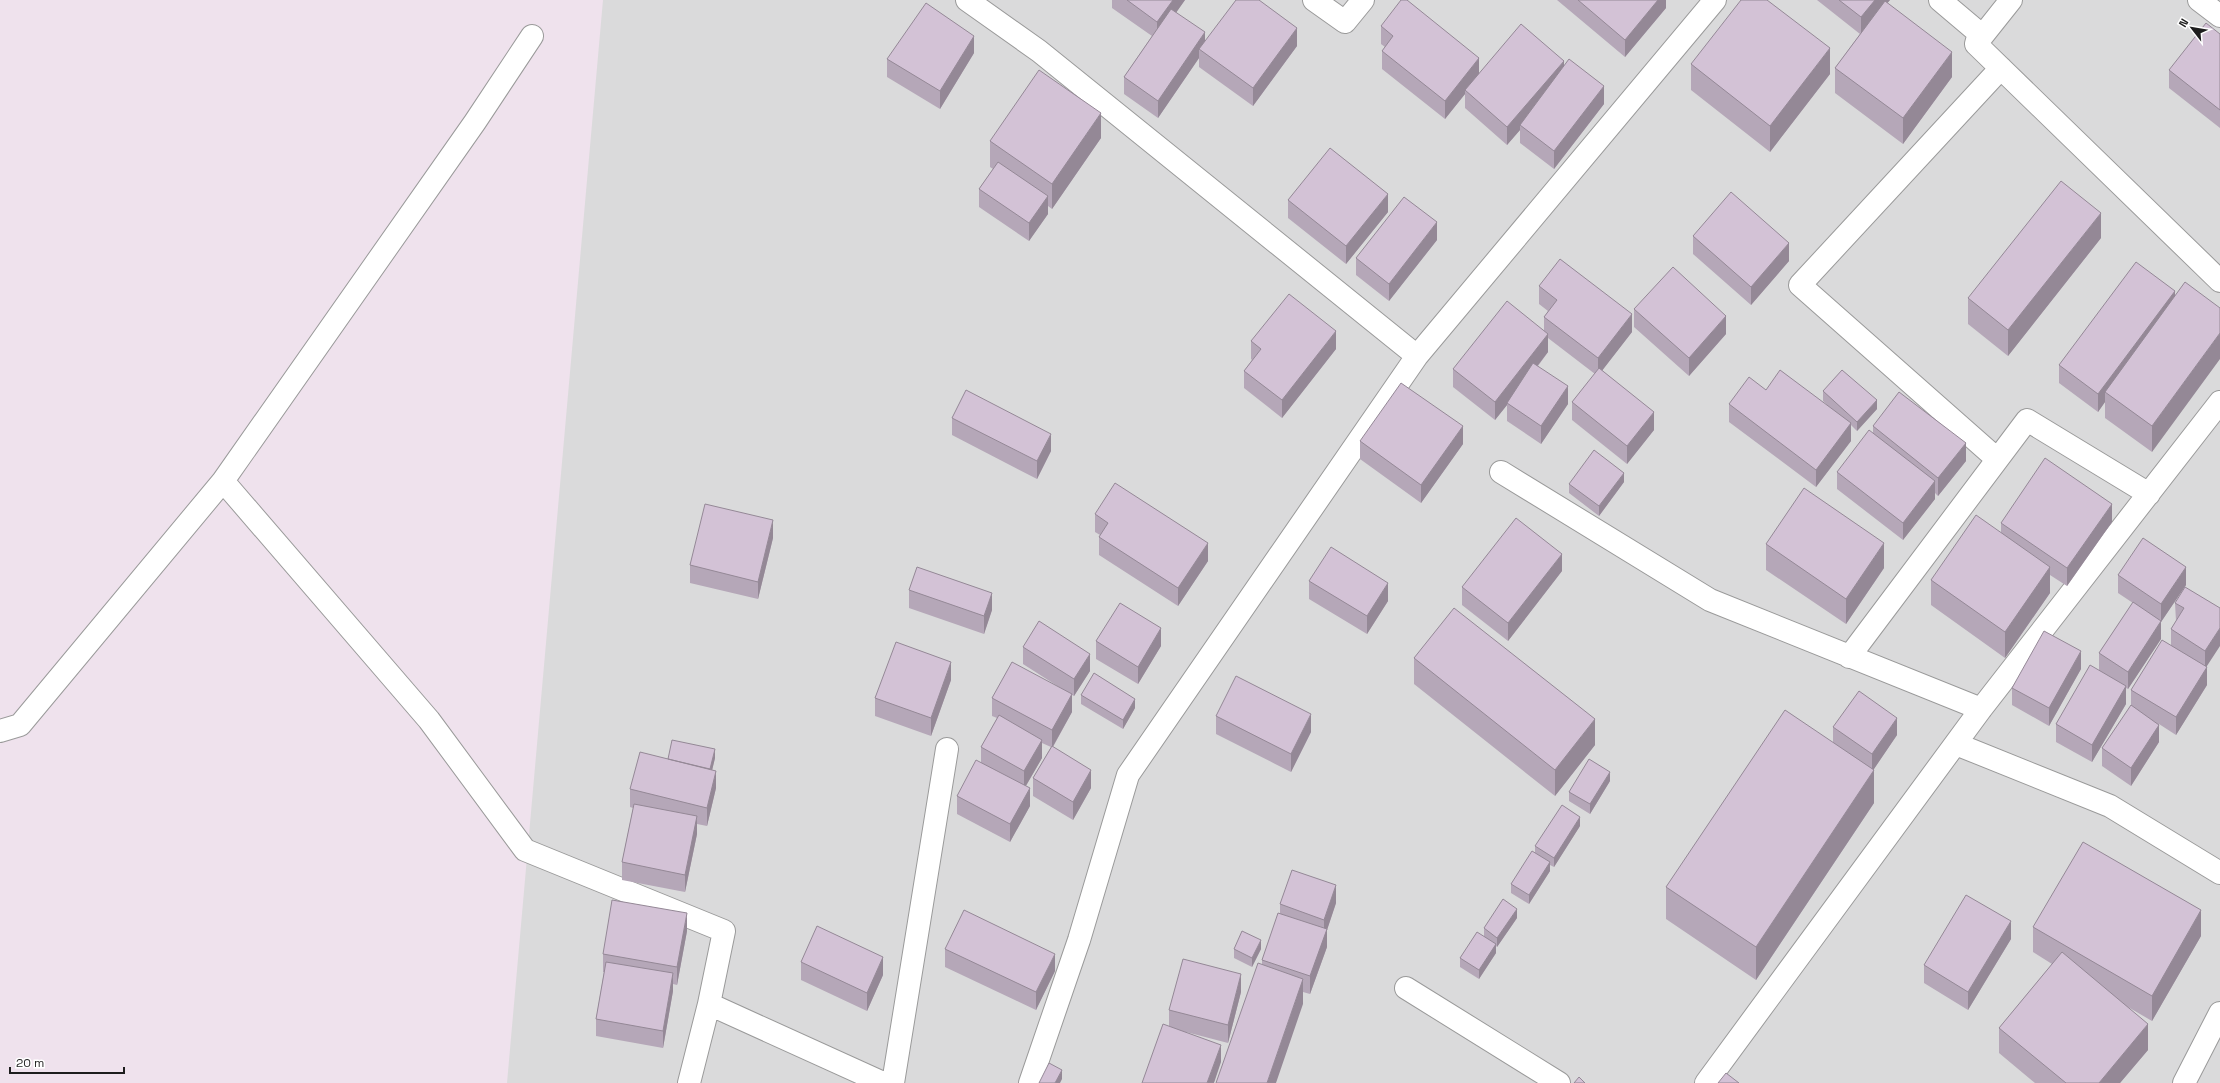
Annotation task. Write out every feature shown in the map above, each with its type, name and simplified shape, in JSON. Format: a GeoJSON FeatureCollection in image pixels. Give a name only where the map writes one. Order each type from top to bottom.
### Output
{"type":"FeatureCollection","features":[{"type":"Feature","properties":{"kind":"street"},"geometry":{"type":"LineString","coordinates":[[967,0],[1038,51],[1417,356]]}},
{"type":"Feature","properties":{"kind":"street"},"geometry":{"type":"LineString","coordinates":[[1314,0],[1345,22],[1363,0]]}},
{"type":"Feature","properties":{"kind":"street"},"geometry":{"type":"LineString","coordinates":[[1030,1083],[1080,940],[1128,775],[1417,356],[1715,0]]}},
{"type":"Feature","properties":{"kind":"street"},"geometry":{"type":"LineString","coordinates":[[1940,0],[1979,33],[1976,44]]}},
{"type":"Feature","properties":{"kind":"street"},"geometry":{"type":"LineString","coordinates":[[1976,44],[2011,0]]}},
{"type":"Feature","properties":{"kind":"street"},"geometry":{"type":"LineString","coordinates":[[2199,0],[2220,16]]}},
{"type":"Feature","properties":{"kind":"street"},"geometry":{"type":"LineString","coordinates":[[0,731],[20,725],[222,481],[475,122],[532,36]]}},
{"type":"Feature","properties":{"kind":"street"},"geometry":{"type":"LineString","coordinates":[[1976,44],[2220,281]]}},
{"type":"Feature","properties":{"kind":"street"},"geometry":{"type":"LineString","coordinates":[[1997,459],[1800,285],[2001,68]]}},
{"type":"Feature","properties":{"kind":"street"},"geometry":{"type":"LineString","coordinates":[[1706,1083],[1981,709],[2220,402]]}},
{"type":"Feature","properties":{"kind":"street"},"geometry":{"type":"LineString","coordinates":[[1849,657],[2027,420],[2149,494]]}},
{"type":"Feature","properties":{"kind":"street"},"geometry":{"type":"LineString","coordinates":[[1501,472],[1710,600],[1981,709]]}},
{"type":"Feature","properties":{"kind":"street"},"geometry":{"type":"LineString","coordinates":[[222,481],[429,720],[525,850],[724,931],[689,1083]]}},
{"type":"Feature","properties":{"kind":"street"},"geometry":{"type":"LineString","coordinates":[[1956,744],[2110,806],[2220,873]]}},
{"type":"Feature","properties":{"kind":"street"},"geometry":{"type":"LineString","coordinates":[[893,1083],[947,749]]}},
{"type":"Feature","properties":{"kind":"street"},"geometry":{"type":"LineString","coordinates":[[1406,988],[1559,1083]]}},
{"type":"Feature","properties":{"kind":"street"},"geometry":{"type":"LineString","coordinates":[[708,1004],[883,1083]]}},
{"type":"Feature","properties":{"kind":"street"},"geometry":{"type":"LineString","coordinates":[[2184,1083],[2220,1013]]}},
{"type":"Feature","properties":{"kind":"shaded area"},"geometry":{"type":"Polygon","coordinates":[[[603,0],[2220,0],[2220,1083],[507,1083],[603,0]]]}},
{"type":"Feature","properties":{"kind":"building"},"geometry":{"type":"Polygon","coordinates":[[[1127,0],[1173,0],[1157,22],[1127,0]]]}},
{"type":"Feature","properties":{"kind":"building"},"geometry":{"type":"Polygon","coordinates":[[[1236,0],[1259,0],[1297,28],[1253,88],[1199,49],[1236,0]]]}},
{"type":"Feature","properties":{"kind":"building"},"geometry":{"type":"Polygon","coordinates":[[[1401,0],[1407,0],[1479,58],[1445,101],[1382,51],[1393,36],[1381,26],[1401,0]]]}},
{"type":"Feature","properties":{"kind":"building"},"geometry":{"type":"Polygon","coordinates":[[[1578,0],[1658,0],[1625,40],[1578,0]]]}},
{"type":"Feature","properties":{"kind":"building"},"geometry":{"type":"Polygon","coordinates":[[[1741,0],[1767,0],[1830,48],[1770,126],[1691,64],[1741,0]]]}},
{"type":"Feature","properties":{"kind":"building"},"geometry":{"type":"Polygon","coordinates":[[[1839,0],[1875,0],[1861,17],[1839,0]]]}},
{"type":"Feature","properties":{"kind":"building"},"geometry":{"type":"Polygon","coordinates":[[[1885,1],[1952,52],[1903,118],[1835,68],[1885,1]]]}},
{"type":"Feature","properties":{"kind":"building"},"geometry":{"type":"Polygon","coordinates":[[[926,3],[974,36],[940,91],[887,59],[926,3]]]}},
{"type":"Feature","properties":{"kind":"building"},"geometry":{"type":"Polygon","coordinates":[[[1171,9],[1205,32],[1158,101],[1124,77],[1171,9]]]}},
{"type":"Feature","properties":{"kind":"building"},"geometry":{"type":"Polygon","coordinates":[[[2206,23],[2220,34],[2220,110],[2169,70],[2206,23]]]}},
{"type":"Feature","properties":{"kind":"building"},"geometry":{"type":"Polygon","coordinates":[[[1521,24],[1564,61],[1507,127],[1465,90],[1521,24]]]}},
{"type":"Feature","properties":{"kind":"building"},"geometry":{"type":"Polygon","coordinates":[[[1569,59],[1604,86],[1554,151],[1520,125],[1569,59]]]}},
{"type":"Feature","properties":{"kind":"building"},"geometry":{"type":"Polygon","coordinates":[[[1039,70],[1101,113],[1052,184],[990,141],[1039,70]]]}},
{"type":"Feature","properties":{"kind":"building"},"geometry":{"type":"Polygon","coordinates":[[[1330,148],[1388,194],[1346,246],[1288,200],[1330,148]]]}},
{"type":"Feature","properties":{"kind":"building"},"geometry":{"type":"Polygon","coordinates":[[[998,162],[1048,196],[1029,223],[979,189],[998,162]]]}},
{"type":"Feature","properties":{"kind":"building"},"geometry":{"type":"Polygon","coordinates":[[[2061,181],[2101,213],[2008,330],[1968,298],[2061,181]]]}},
{"type":"Feature","properties":{"kind":"building"},"geometry":{"type":"Polygon","coordinates":[[[1731,192],[1789,243],[1751,287],[1693,236],[1731,192]]]}},
{"type":"Feature","properties":{"kind":"building"},"geometry":{"type":"Polygon","coordinates":[[[1404,197],[1437,222],[1389,284],[1356,258],[1404,197]]]}},
{"type":"Feature","properties":{"kind":"building"},"geometry":{"type":"Polygon","coordinates":[[[1560,259],[1632,314],[1598,358],[1544,317],[1557,300],[1539,286],[1560,259]]]}},
{"type":"Feature","properties":{"kind":"building"},"geometry":{"type":"Polygon","coordinates":[[[2136,262],[2175,291],[2098,394],[2059,365],[2136,262]]]}},
{"type":"Feature","properties":{"kind":"building"},"geometry":{"type":"Polygon","coordinates":[[[1673,267],[1726,316],[1689,358],[1634,309],[1673,267]]]}},
{"type":"Feature","properties":{"kind":"building"},"geometry":{"type":"Polygon","coordinates":[[[2185,282],[2220,308],[2220,333],[2152,426],[2105,392],[2185,282]]]}},
{"type":"Feature","properties":{"kind":"building"},"geometry":{"type":"Polygon","coordinates":[[[1289,294],[1336,331],[1282,400],[1244,371],[1261,349],[1251,341],[1289,294]]]}},
{"type":"Feature","properties":{"kind":"building"},"geometry":{"type":"Polygon","coordinates":[[[1507,301],[1548,334],[1495,402],[1453,369],[1507,301]]]}},
{"type":"Feature","properties":{"kind":"building"},"geometry":{"type":"Polygon","coordinates":[[[1533,363],[1568,386],[1541,426],[1507,403],[1533,363]]]}},
{"type":"Feature","properties":{"kind":"building"},"geometry":{"type":"Polygon","coordinates":[[[1599,368],[1654,412],[1627,446],[1572,402],[1599,368]]]}},
{"type":"Feature","properties":{"kind":"building"},"geometry":{"type":"Polygon","coordinates":[[[1780,370],[1851,423],[1816,470],[1729,404],[1749,377],[1766,390],[1780,370]]]}},
{"type":"Feature","properties":{"kind":"building"},"geometry":{"type":"Polygon","coordinates":[[[1842,370],[1877,400],[1857,422],[1823,391],[1842,370]]]}},
{"type":"Feature","properties":{"kind":"building"},"geometry":{"type":"Polygon","coordinates":[[[1401,383],[1463,426],[1421,485],[1360,441],[1401,383]]]}},
{"type":"Feature","properties":{"kind":"building"},"geometry":{"type":"Polygon","coordinates":[[[966,390],[1051,434],[1037,461],[952,418],[966,390]]]}},
{"type":"Feature","properties":{"kind":"building"},"geometry":{"type":"Polygon","coordinates":[[[1899,392],[1966,443],[1938,478],[1873,426],[1899,392]]]}},
{"type":"Feature","properties":{"kind":"building"},"geometry":{"type":"Polygon","coordinates":[[[1869,430],[1935,481],[1903,523],[1837,472],[1869,430]]]}},
{"type":"Feature","properties":{"kind":"building"},"geometry":{"type":"Polygon","coordinates":[[[1594,450],[1624,473],[1599,506],[1569,484],[1594,450]]]}},
{"type":"Feature","properties":{"kind":"building"},"geometry":{"type":"Polygon","coordinates":[[[2045,458],[2112,504],[2067,568],[2001,523],[2045,458]]]}},
{"type":"Feature","properties":{"kind":"building"},"geometry":{"type":"Polygon","coordinates":[[[1115,483],[1208,543],[1178,588],[1099,537],[1108,523],[1095,514],[1115,483]]]}},
{"type":"Feature","properties":{"kind":"building"},"geometry":{"type":"Polygon","coordinates":[[[1804,488],[1884,543],[1846,599],[1766,544],[1804,488]]]}},
{"type":"Feature","properties":{"kind":"building"},"geometry":{"type":"Polygon","coordinates":[[[705,504],[773,520],[758,582],[690,565],[705,504]]]}},
{"type":"Feature","properties":{"kind":"building"},"geometry":{"type":"Polygon","coordinates":[[[1976,515],[2050,567],[2005,632],[1931,580],[1976,515]]]}},
{"type":"Feature","properties":{"kind":"building"},"geometry":{"type":"Polygon","coordinates":[[[1516,518],[1562,554],[1508,623],[1462,587],[1516,518]]]}},
{"type":"Feature","properties":{"kind":"building"},"geometry":{"type":"Polygon","coordinates":[[[2143,538],[2186,567],[2161,604],[2118,575],[2143,538]]]}},
{"type":"Feature","properties":{"kind":"building"},"geometry":{"type":"Polygon","coordinates":[[[1331,547],[1388,583],[1367,616],[1309,581],[1331,547]]]}},
{"type":"Feature","properties":{"kind":"building"},"geometry":{"type":"Polygon","coordinates":[[[917,567],[992,593],[984,616],[909,590],[917,567]]]}},
{"type":"Feature","properties":{"kind":"building"},"geometry":{"type":"Polygon","coordinates":[[[2185,587],[2220,608],[2220,628],[2205,651],[2171,629],[2184,608],[2175,603],[2185,587]]]}},
{"type":"Feature","properties":{"kind":"building"},"geometry":{"type":"Polygon","coordinates":[[[2133,602],[2161,621],[2128,672],[2099,653],[2133,602]]]}},
{"type":"Feature","properties":{"kind":"building"},"geometry":{"type":"Polygon","coordinates":[[[1120,603],[1161,628],[1138,667],[1096,641],[1120,603]]]}},
{"type":"Feature","properties":{"kind":"building"},"geometry":{"type":"Polygon","coordinates":[[[1454,608],[1595,719],[1555,770],[1414,658],[1454,608]]]}},
{"type":"Feature","properties":{"kind":"building"},"geometry":{"type":"Polygon","coordinates":[[[1039,621],[1090,654],[1074,679],[1023,647],[1039,621]]]}},
{"type":"Feature","properties":{"kind":"building"},"geometry":{"type":"Polygon","coordinates":[[[2044,631],[2081,651],[2049,708],[2012,688],[2044,631]]]}},
{"type":"Feature","properties":{"kind":"building"},"geometry":{"type":"Polygon","coordinates":[[[2162,640],[2207,667],[2176,717],[2131,690],[2162,640]]]}},
{"type":"Feature","properties":{"kind":"building"},"geometry":{"type":"Polygon","coordinates":[[[896,642],[951,662],[931,718],[875,698],[896,642]]]}},
{"type":"Feature","properties":{"kind":"building"},"geometry":{"type":"Polygon","coordinates":[[[1012,662],[1072,694],[1052,730],[992,698],[1012,662]]]}},
{"type":"Feature","properties":{"kind":"building"},"geometry":{"type":"Polygon","coordinates":[[[2090,665],[2126,686],[2092,745],[2056,724],[2090,665]]]}},
{"type":"Feature","properties":{"kind":"building"},"geometry":{"type":"Polygon","coordinates":[[[1094,673],[1135,699],[1123,720],[1081,695],[1094,673]]]}},
{"type":"Feature","properties":{"kind":"building"},"geometry":{"type":"Polygon","coordinates":[[[1236,676],[1311,714],[1291,754],[1216,716],[1236,676]]]}},
{"type":"Feature","properties":{"kind":"building"},"geometry":{"type":"Polygon","coordinates":[[[1859,691],[1897,718],[1872,754],[1833,727],[1859,691]]]}},
{"type":"Feature","properties":{"kind":"building"},"geometry":{"type":"Polygon","coordinates":[[[2131,705],[2159,725],[2131,768],[2102,748],[2131,705]]]}},
{"type":"Feature","properties":{"kind":"building"},"geometry":{"type":"Polygon","coordinates":[[[1785,710],[1874,770],[1756,947],[1666,887],[1785,710]]]}},
{"type":"Feature","properties":{"kind":"building"},"geometry":{"type":"Polygon","coordinates":[[[999,715],[1042,740],[1024,771],[981,747],[999,715]]]}},
{"type":"Feature","properties":{"kind":"building"},"geometry":{"type":"Polygon","coordinates":[[[672,740],[715,749],[710,769],[668,759],[672,740]]]}},
{"type":"Feature","properties":{"kind":"building"},"geometry":{"type":"Polygon","coordinates":[[[1052,746],[1091,770],[1073,802],[1033,778],[1052,746]]]}},
{"type":"Feature","properties":{"kind":"building"},"geometry":{"type":"Polygon","coordinates":[[[640,752],[716,771],[707,808],[630,789],[640,752]]]}},
{"type":"Feature","properties":{"kind":"building"},"geometry":{"type":"Polygon","coordinates":[[[1589,759],[1610,772],[1590,804],[1569,792],[1589,759]]]}},
{"type":"Feature","properties":{"kind":"building"},"geometry":{"type":"Polygon","coordinates":[[[976,760],[1030,788],[1010,824],[957,796],[976,760]]]}},
{"type":"Feature","properties":{"kind":"building"},"geometry":{"type":"Polygon","coordinates":[[[634,804],[697,816],[685,875],[622,862],[634,804]]]}},
{"type":"Feature","properties":{"kind":"building"},"geometry":{"type":"Polygon","coordinates":[[[1562,805],[1580,817],[1554,858],[1535,846],[1562,805]]]}},
{"type":"Feature","properties":{"kind":"building"},"geometry":{"type":"Polygon","coordinates":[[[2083,842],[2201,910],[2152,996],[2033,927],[2083,842]]]}},
{"type":"Feature","properties":{"kind":"building"},"geometry":{"type":"Polygon","coordinates":[[[1532,851],[1550,862],[1529,895],[1511,884],[1532,851]]]}},
{"type":"Feature","properties":{"kind":"building"},"geometry":{"type":"Polygon","coordinates":[[[1292,870],[1336,885],[1324,920],[1280,904],[1292,870]]]}},
{"type":"Feature","properties":{"kind":"building"},"geometry":{"type":"Polygon","coordinates":[[[1966,895],[2011,921],[1968,992],[1924,965],[1966,895]]]}},
{"type":"Feature","properties":{"kind":"building"},"geometry":{"type":"Polygon","coordinates":[[[1503,899],[1517,909],[1497,938],[1484,928],[1503,899]]]}},
{"type":"Feature","properties":{"kind":"building"},"geometry":{"type":"Polygon","coordinates":[[[612,900],[687,913],[677,967],[603,954],[612,900]]]}},
{"type":"Feature","properties":{"kind":"building"},"geometry":{"type":"Polygon","coordinates":[[[964,910],[1055,954],[1036,992],[945,949],[964,910]]]}},
{"type":"Feature","properties":{"kind":"building"},"geometry":{"type":"Polygon","coordinates":[[[1278,913],[1327,929],[1310,976],[1262,960],[1278,913]]]}},
{"type":"Feature","properties":{"kind":"building"},"geometry":{"type":"Polygon","coordinates":[[[817,926],[883,957],[867,993],[801,962],[817,926]]]}},
{"type":"Feature","properties":{"kind":"building"},"geometry":{"type":"Polygon","coordinates":[[[1242,931],[1261,940],[1252,958],[1234,949],[1242,931]]]}},
{"type":"Feature","properties":{"kind":"building"},"geometry":{"type":"Polygon","coordinates":[[[1477,932],[1496,944],[1479,970],[1460,958],[1477,932]]]}},
{"type":"Feature","properties":{"kind":"building"},"geometry":{"type":"Polygon","coordinates":[[[2062,952],[2148,1024],[2099,1083],[2066,1083],[1999,1028],[2062,952]]]}},
{"type":"Feature","properties":{"kind":"building"},"geometry":{"type":"Polygon","coordinates":[[[1183,959],[1241,974],[1228,1025],[1169,1010],[1183,959]]]}},
{"type":"Feature","properties":{"kind":"building"},"geometry":{"type":"Polygon","coordinates":[[[606,962],[673,973],[663,1031],[596,1019],[606,962]]]}},
{"type":"Feature","properties":{"kind":"building"},"geometry":{"type":"Polygon","coordinates":[[[1258,963],[1303,979],[1267,1083],[1216,1083],[1258,963]]]}},
{"type":"Feature","properties":{"kind":"building"},"geometry":{"type":"Polygon","coordinates":[[[1163,1024],[1221,1045],[1207,1083],[1142,1083],[1163,1024]]]}},
{"type":"Feature","properties":{"kind":"building"},"geometry":{"type":"Polygon","coordinates":[[[1049,1063],[1062,1070],[1055,1083],[1039,1083],[1049,1063]]]}},
{"type":"Feature","properties":{"kind":"building"},"geometry":{"type":"Polygon","coordinates":[[[1726,1073],[1739,1083],[1718,1083],[1726,1073]]]}},
{"type":"Feature","properties":{"kind":"building"},"geometry":{"type":"Polygon","coordinates":[[[1579,1077],[1585,1083],[1574,1083],[1579,1077]]]}}]}
